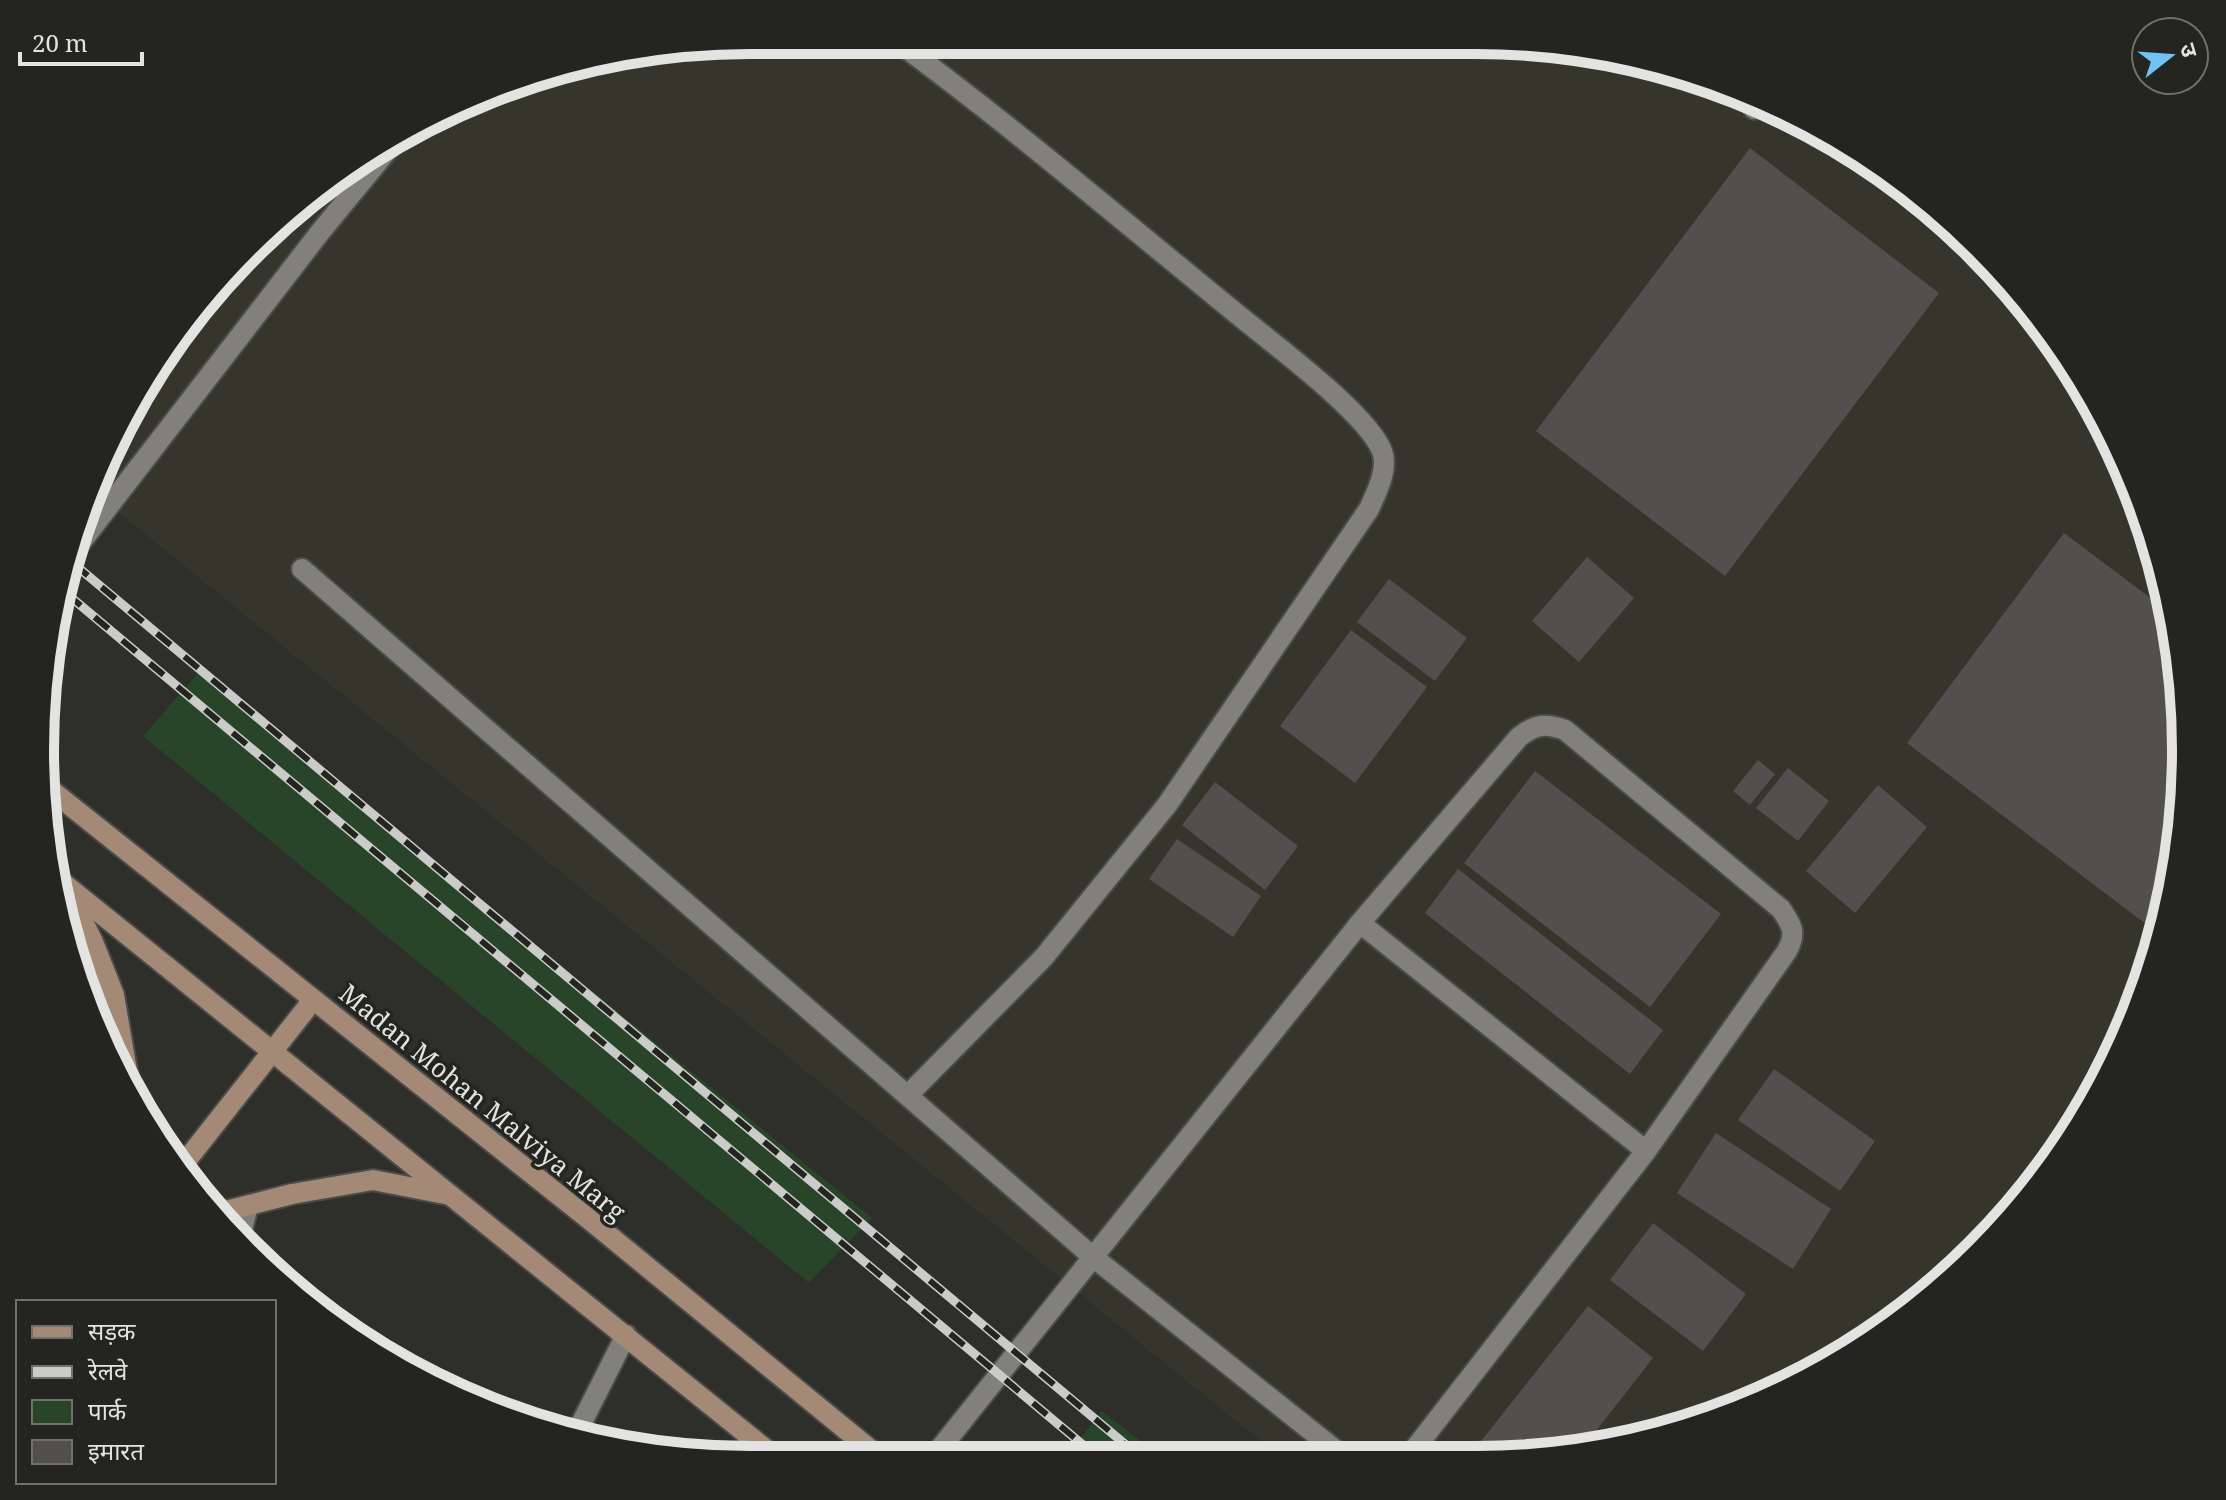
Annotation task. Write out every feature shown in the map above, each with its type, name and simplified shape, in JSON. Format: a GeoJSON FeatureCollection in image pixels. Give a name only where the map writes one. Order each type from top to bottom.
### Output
{"type":"FeatureCollection","features":[{"type":"Feature","properties":{"kind":"main road","name":"Madan Mohan Malviya Marg"},"geometry":{"type":"LineString","coordinates":[[55,793],[590,1220],[866,1446]]}},
{"type":"Feature","properties":{"kind":"main road"},"geometry":{"type":"LineString","coordinates":[[67,887],[762,1446]]}},
{"type":"Feature","properties":{"kind":"main road"},"geometry":{"type":"LineString","coordinates":[[71,902],[93,942],[114,995],[124,1054]]}},
{"type":"Feature","properties":{"kind":"main road"},"geometry":{"type":"LineString","coordinates":[[187,1159],[313,1000]]}},
{"type":"Feature","properties":{"kind":"main road"},"geometry":{"type":"LineString","coordinates":[[228,1211],[292,1194],[373,1180],[454,1196]]}},
{"type":"Feature","properties":{"kind":"street"},"geometry":{"type":"LineString","coordinates":[[908,1095],[1044,957],[1167,805],[1369,509],[1382,478],[1383,454],[1367,426],[1290,358],[973,98],[914,54]]}},
{"type":"Feature","properties":{"kind":"street"},"geometry":{"type":"LineString","coordinates":[[89,531],[378,162]]}},
{"type":"Feature","properties":{"kind":"street"},"geometry":{"type":"LineString","coordinates":[[302,569],[1093,1257],[1330,1446]]}},
{"type":"Feature","properties":{"kind":"street"},"geometry":{"type":"LineString","coordinates":[[942,1446],[1360,923],[1519,737],[1532,726],[1549,724],[1565,730],[1781,909],[1791,925],[1793,939],[1646,1151],[1417,1446]]}},
{"type":"Feature","properties":{"kind":"street"},"geometry":{"type":"LineString","coordinates":[[1360,923],[1646,1151]]}},
{"type":"Feature","properties":{"kind":"street"},"geometry":{"type":"LineString","coordinates":[[243,1226],[248,1206]]}},
{"type":"Feature","properties":{"kind":"street"},"geometry":{"type":"LineString","coordinates":[[581,1425],[626,1335]]}},
{"type":"Feature","properties":{"kind":"shaded area"},"geometry":{"type":"Polygon","coordinates":[[[750,54],[1476,54],[1522,55],[1612,67],[1700,91],[1742,107],[1824,147],[1863,171],[1935,227],[1968,258],[2028,326],[2055,363],[2079,402],[2119,484],[2135,526],[2159,614],[2171,704],[2172,750],[2171,796],[2159,886],[2135,974],[2119,1016],[2079,1098],[2055,1137],[1999,1209],[1968,1242],[1900,1302],[1863,1329],[1824,1353],[1742,1393],[1700,1409],[1612,1433],[1522,1445],[1267,1446],[112,507],[114,504],[103,495],[107,484],[147,402],[171,363],[227,291],[291,227],[363,171],[402,147],[484,107],[570,78],[659,60],[750,54]]]}},
{"type":"Feature","properties":{"kind":"green space"},"geometry":{"type":"Polygon","coordinates":[[[199,672],[872,1218],[809,1283],[143,736],[199,672]]]}},
{"type":"Feature","properties":{"kind":"green space"},"geometry":{"type":"Polygon","coordinates":[[[1102,1411],[1147,1446],[1074,1446],[1102,1411]]]}},
{"type":"Feature","properties":{"kind":"building"},"geometry":{"type":"Polygon","coordinates":[[[1750,148],[1939,293],[1725,576],[1536,431],[1750,148]]]}},
{"type":"Feature","properties":{"kind":"building"},"geometry":{"type":"Polygon","coordinates":[[[2064,533],[2156,602],[2171,704],[2171,796],[2159,886],[2149,926],[1907,743],[2064,533]]]}},
{"type":"Feature","properties":{"kind":"building"},"geometry":{"type":"Polygon","coordinates":[[[1587,557],[1634,598],[1579,662],[1532,621],[1587,557]]]}},
{"type":"Feature","properties":{"kind":"building"},"geometry":{"type":"Polygon","coordinates":[[[1389,579],[1467,638],[1435,681],[1357,622],[1389,579]]]}},
{"type":"Feature","properties":{"kind":"building"},"geometry":{"type":"Polygon","coordinates":[[[1351,630],[1427,687],[1355,783],[1280,726],[1351,630]]]}},
{"type":"Feature","properties":{"kind":"building"},"geometry":{"type":"Polygon","coordinates":[[[1758,760],[1775,774],[1750,805],[1733,791],[1758,760]]]}},
{"type":"Feature","properties":{"kind":"building"},"geometry":{"type":"Polygon","coordinates":[[[1788,768],[1829,801],[1798,841],[1756,808],[1788,768]]]}},
{"type":"Feature","properties":{"kind":"building"},"geometry":{"type":"Polygon","coordinates":[[[1535,771],[1721,914],[1650,1007],[1464,863],[1535,771]]]}},
{"type":"Feature","properties":{"kind":"building"},"geometry":{"type":"Polygon","coordinates":[[[1215,782],[1298,846],[1265,890],[1182,825],[1215,782]]]}},
{"type":"Feature","properties":{"kind":"building"},"geometry":{"type":"Polygon","coordinates":[[[1878,785],[1927,827],[1855,913],[1806,871],[1878,785]]]}},
{"type":"Feature","properties":{"kind":"building"},"geometry":{"type":"Polygon","coordinates":[[[1177,839],[1261,896],[1233,937],[1149,879],[1177,839]]]}},
{"type":"Feature","properties":{"kind":"building"},"geometry":{"type":"Polygon","coordinates":[[[1458,869],[1663,1030],[1630,1074],[1425,913],[1458,869]]]}},
{"type":"Feature","properties":{"kind":"building"},"geometry":{"type":"Polygon","coordinates":[[[1774,1069],[1875,1141],[1840,1191],[1738,1120],[1774,1069]]]}},
{"type":"Feature","properties":{"kind":"building"},"geometry":{"type":"Polygon","coordinates":[[[1716,1133],[1831,1209],[1793,1269],[1677,1193],[1716,1133]]]}},
{"type":"Feature","properties":{"kind":"building"},"geometry":{"type":"Polygon","coordinates":[[[1653,1223],[1746,1294],[1703,1351],[1610,1280],[1653,1223]]]}},
{"type":"Feature","properties":{"kind":"building"},"geometry":{"type":"Polygon","coordinates":[[[1588,1306],[1653,1358],[1592,1436],[1522,1445],[1477,1446],[1588,1306]]]}},
{"type":"Feature","properties":{"kind":"railway"},"geometry":{"type":"LineString","coordinates":[[79,568],[1127,1446]]}},
{"type":"Feature","properties":{"kind":"railway"},"geometry":{"type":"LineString","coordinates":[[71,597],[1084,1446]]}}]}
